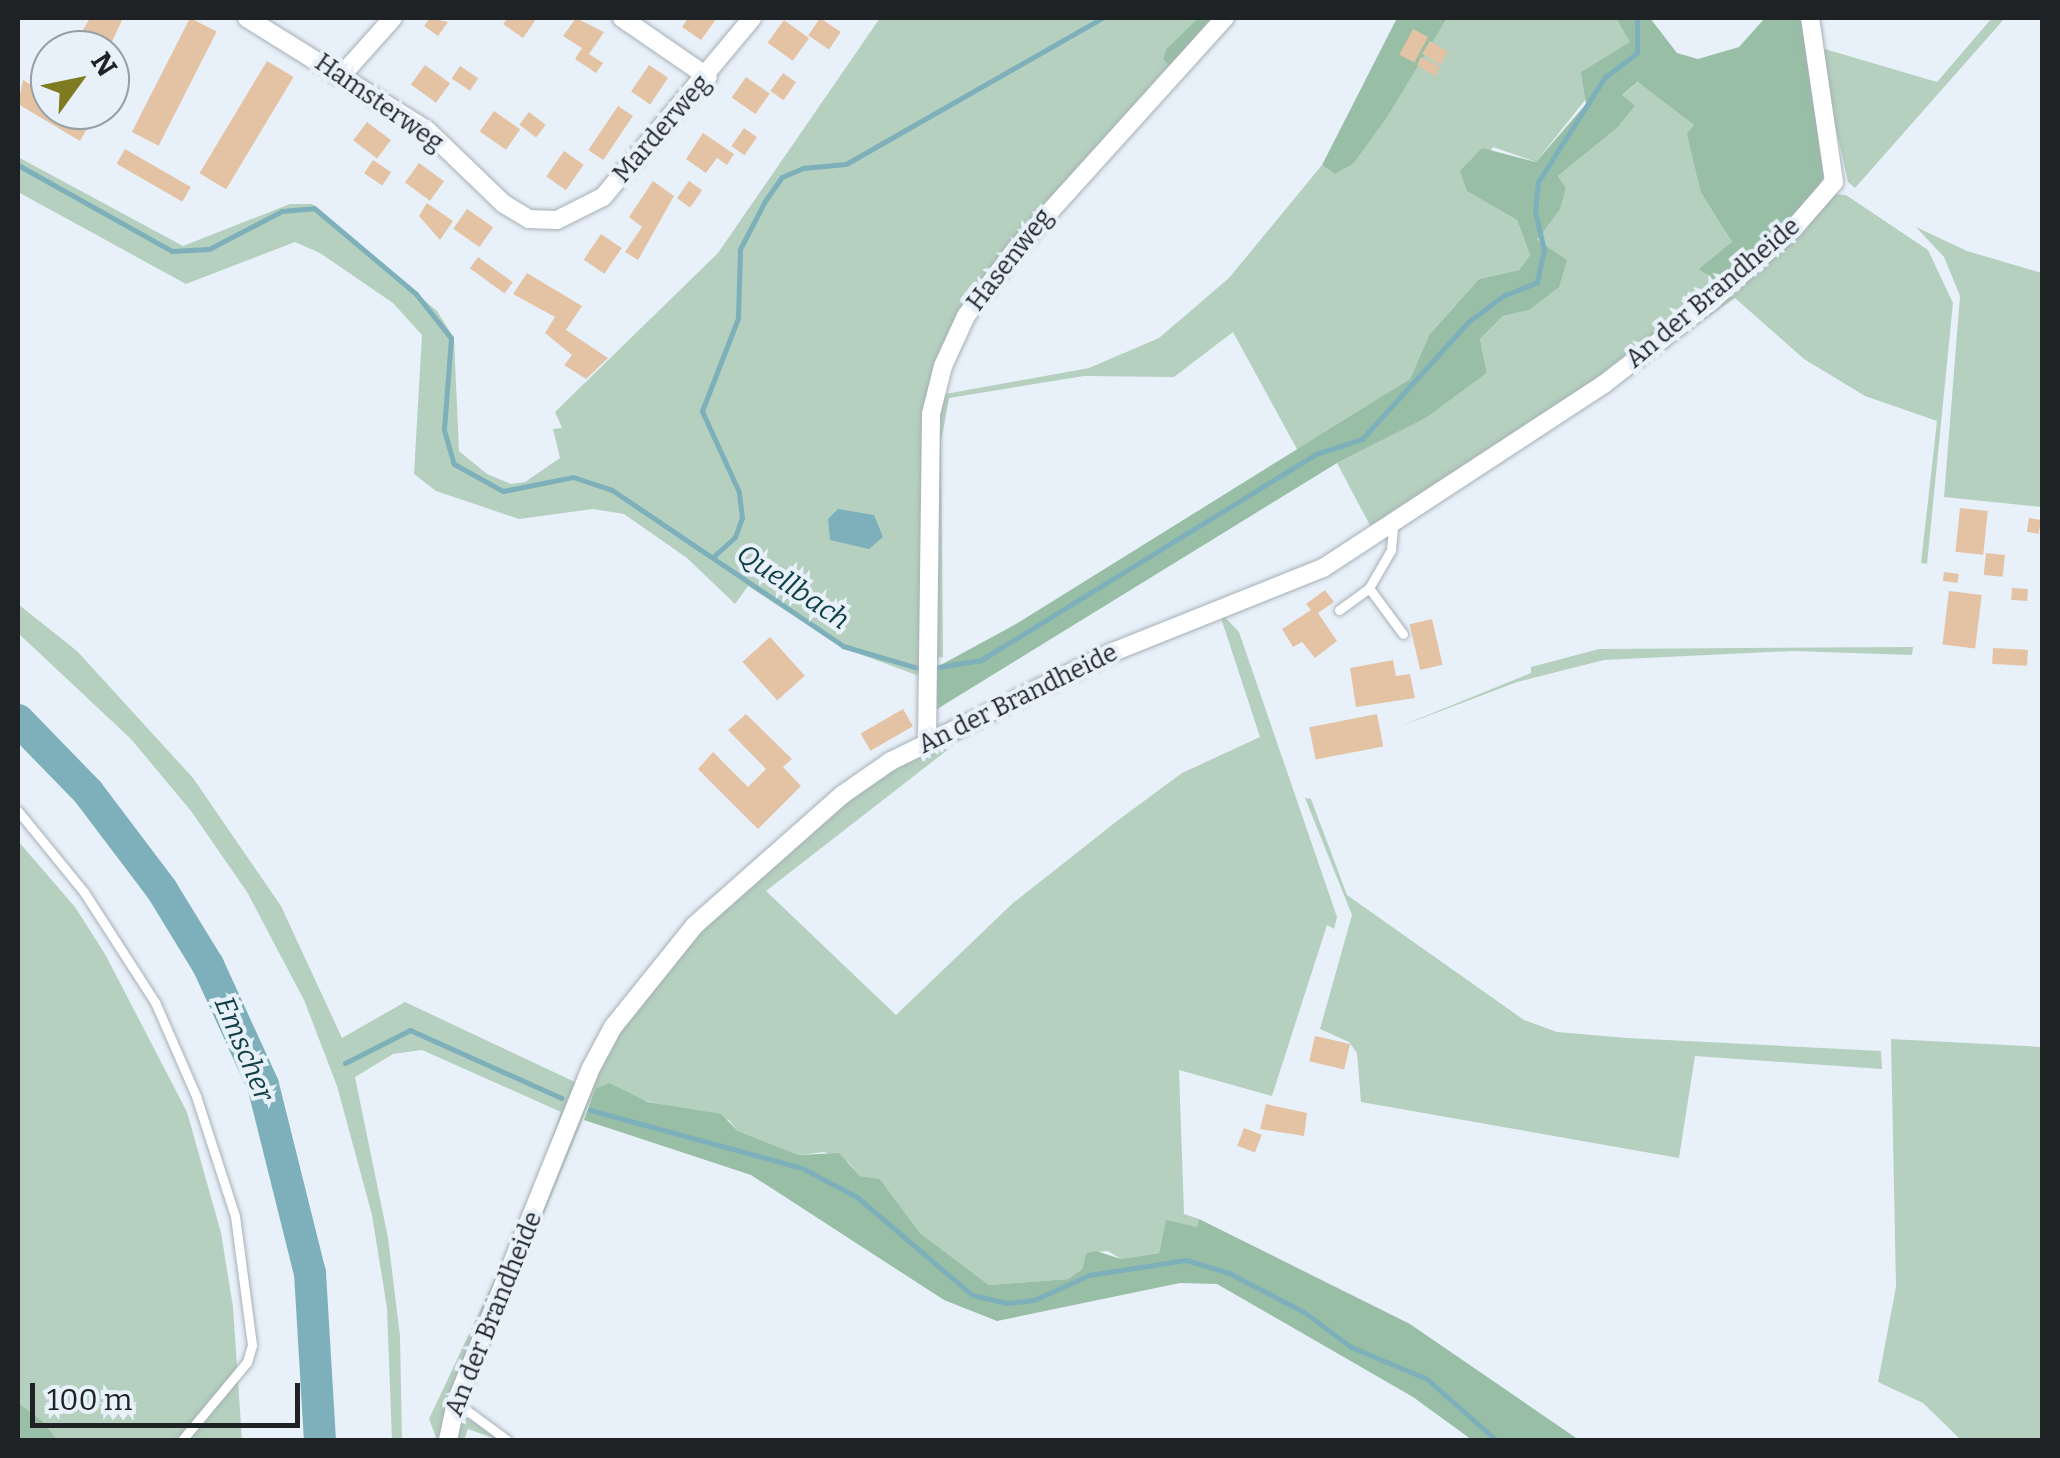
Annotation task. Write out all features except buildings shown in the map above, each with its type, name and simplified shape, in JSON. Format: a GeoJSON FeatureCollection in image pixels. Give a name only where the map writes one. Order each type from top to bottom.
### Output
{"type":"FeatureCollection","features":[{"type":"Feature","properties":{"kind":"street","name":"Hamsterweg"},"geometry":{"type":"LineString","coordinates":[[247,18],[427,130],[504,204],[529,219],[557,220]]}},
{"type":"Feature","properties":{"kind":"street"},"geometry":{"type":"LineString","coordinates":[[342,74],[393,18]]}},
{"type":"Feature","properties":{"kind":"street"},"geometry":{"type":"LineString","coordinates":[[622,18],[708,76]]}},
{"type":"Feature","properties":{"kind":"street","name":"Marderweg"},"geometry":{"type":"LineString","coordinates":[[557,220],[603,197],[708,76],[752,18]]}},
{"type":"Feature","properties":{"kind":"street","name":"Hasenweg"},"geometry":{"type":"LineString","coordinates":[[928,743],[932,414],[966,316],[1096,155],[1187,66],[1225,18]]}},
{"type":"Feature","properties":{"kind":"street","name":"An der Brandheide"},"geometry":{"type":"LineString","coordinates":[[448,1440],[456,1402],[578,1097],[624,1012],[695,924],[861,781],[928,743],[1113,652],[1291,584],[1394,526],[1668,336],[1793,230],[1834,182],[1810,18]]}},
{"type":"Feature","properties":{"kind":"lane"},"geometry":{"type":"LineString","coordinates":[[1339,610],[1370,588],[1391,550],[1394,526]]}},
{"type":"Feature","properties":{"kind":"lane"},"geometry":{"type":"LineString","coordinates":[[1370,588],[1403,634]]}},
{"type":"Feature","properties":{"kind":"lane"},"geometry":{"type":"LineString","coordinates":[[18,811],[84,892],[155,1002],[196,1096],[235,1216],[252,1345],[247,1362],[182,1440]]}},
{"type":"Feature","properties":{"kind":"lane"},"geometry":{"type":"LineString","coordinates":[[456,1402],[506,1440]]}},
{"type":"Feature","properties":{"kind":"green space"},"geometry":{"type":"Polygon","coordinates":[[[880,18],[1198,18],[1167,48],[1173,69],[1045,203],[944,351],[922,677],[843,648],[748,586],[735,604],[687,558],[624,514],[593,509],[519,519],[436,491],[414,474],[422,335],[393,303],[320,253],[295,242],[186,284],[18,192],[18,157],[183,246],[290,204],[312,204],[437,311],[454,338],[459,451],[487,474],[511,484],[525,482],[560,458],[553,429],[562,428],[555,412],[718,253],[880,18]]]}},
{"type":"Feature","properties":{"kind":"green space"},"geometry":{"type":"Polygon","coordinates":[[[1198,18],[1220,18],[1173,69],[1163,59],[1167,48],[1198,18]]]}},
{"type":"Feature","properties":{"kind":"green space"},"geometry":{"type":"Polygon","coordinates":[[[1397,18],[1447,18],[1387,117],[1353,164],[1335,174],[1322,165],[1397,18]]]}},
{"type":"Feature","properties":{"kind":"green space"},"geometry":{"type":"Polygon","coordinates":[[[1447,18],[1616,18],[1631,42],[1536,162],[1493,147],[1468,191],[1517,220],[1530,255],[1519,270],[1479,279],[1429,335],[1410,379],[1298,451],[1233,332],[1174,377],[1084,376],[949,398],[941,442],[943,657],[932,658],[940,395],[1089,368],[1159,338],[1229,278],[1322,165],[1335,174],[1353,164],[1447,18]]]}},
{"type":"Feature","properties":{"kind":"green space"},"geometry":{"type":"Polygon","coordinates":[[[1616,18],[1650,18],[1677,53],[1698,59],[1739,47],[1765,18],[1805,18],[1826,172],[1808,208],[1721,284],[1699,269],[1732,242],[1701,193],[1687,134],[1694,125],[1638,82],[1622,95],[1635,106],[1617,128],[1558,176],[1566,188],[1560,209],[1537,240],[1567,260],[1559,287],[1529,310],[1503,316],[1480,339],[1487,373],[1426,418],[1337,463],[934,711],[926,673],[1016,624],[1410,379],[1429,335],[1479,279],[1519,270],[1530,255],[1517,220],[1467,191],[1460,171],[1482,148],[1536,162],[1586,104],[1581,72],[1630,42],[1616,18]]]}},
{"type":"Feature","properties":{"kind":"green space"},"geometry":{"type":"Polygon","coordinates":[[[1992,18],[2005,18],[1855,188],[1848,182],[1818,47],[1937,82],[1992,18]]]}},
{"type":"Feature","properties":{"kind":"green space"},"geometry":{"type":"Polygon","coordinates":[[[1639,82],[1694,125],[1701,193],[1732,242],[1721,284],[1661,335],[1374,533],[1337,463],[1426,418],[1487,373],[1480,339],[1503,316],[1529,310],[1537,241],[1566,188],[1558,176],[1617,128],[1634,107],[1621,96],[1639,82]]]}},
{"type":"Feature","properties":{"kind":"green space"},"geometry":{"type":"Polygon","coordinates":[[[1832,194],[1846,195],[1928,250],[1953,303],[1927,564],[1921,563],[1937,421],[1865,396],[1804,359],[1735,298],[1457,492],[1621,377],[1832,194]]]}},
{"type":"Feature","properties":{"kind":"green space"},"geometry":{"type":"Polygon","coordinates":[[[1916,227],[1967,251],[2042,273],[2042,507],[1944,497],[1960,296],[1944,257],[1916,227]]]}},
{"type":"Feature","properties":{"kind":"green space"},"geometry":{"type":"Polygon","coordinates":[[[18,604],[77,651],[193,778],[281,906],[342,1038],[405,1002],[575,1082],[602,1029],[675,934],[610,1025],[437,1440],[429,1419],[525,1215],[561,1112],[422,1050],[393,1054],[355,1077],[388,1238],[400,1336],[402,1440],[392,1440],[387,1308],[372,1215],[337,1086],[304,1000],[247,892],[191,811],[131,739],[18,633],[18,604]]]}},
{"type":"Feature","properties":{"kind":"green space"},"geometry":{"type":"Polygon","coordinates":[[[1222,614],[1239,632],[1337,917],[1334,929],[1327,925],[1272,1096],[1179,1070],[1184,1214],[1199,1219],[1197,1228],[1166,1221],[1159,1253],[1121,1259],[1108,1251],[1086,1253],[1082,1269],[1068,1279],[989,1285],[920,1233],[880,1179],[860,1176],[848,1162],[824,1152],[799,1155],[738,1131],[729,1120],[595,1089],[468,1399],[610,1044],[692,935],[827,814],[907,759],[1119,653],[1222,614]],[[1221,618],[1146,645],[959,741],[766,891],[896,1015],[1013,903],[1117,821],[1182,773],[1260,737],[1221,618]]]}},
{"type":"Feature","properties":{"kind":"green space"},"geometry":{"type":"Polygon","coordinates":[[[1913,647],[1912,655],[1793,651],[1604,660],[1517,682],[1396,728],[1531,673],[1531,667],[1599,649],[1913,647]]]}},
{"type":"Feature","properties":{"kind":"green space"},"geometry":{"type":"Polygon","coordinates":[[[1305,798],[1311,799],[1347,895],[1524,1020],[1557,1032],[1881,1051],[1882,1069],[1695,1056],[1679,1158],[1361,1102],[1357,1053],[1349,1042],[1320,1029],[1352,915],[1305,798]]]}},
{"type":"Feature","properties":{"kind":"green space"},"geometry":{"type":"Polygon","coordinates":[[[18,841],[75,907],[105,954],[187,1112],[221,1233],[233,1307],[242,1440],[57,1440],[18,1403],[18,841]]]}},
{"type":"Feature","properties":{"kind":"green space"},"geometry":{"type":"Polygon","coordinates":[[[1891,1039],[2042,1047],[2042,1440],[1961,1440],[1923,1403],[1878,1382],[1896,1287],[1891,1039]]]}},
{"type":"Feature","properties":{"kind":"green space"},"geometry":{"type":"Polygon","coordinates":[[[609,1083],[648,1102],[721,1114],[738,1131],[799,1155],[839,1153],[860,1176],[880,1179],[920,1233],[989,1285],[1068,1279],[1082,1269],[1086,1253],[1096,1251],[1121,1259],[1159,1253],[1166,1220],[1197,1227],[1199,1219],[1410,1324],[1579,1440],[1472,1440],[1413,1397],[1217,1284],[1180,1283],[997,1321],[944,1300],[751,1175],[584,1120],[595,1089],[609,1083]]]}},
{"type":"Feature","properties":{"kind":"green space"},"geometry":{"type":"Polygon","coordinates":[[[18,1403],[42,1421],[57,1440],[18,1440],[18,1403]]]}},
{"type":"Feature","properties":{"kind":"green space"},"geometry":{"type":"Polygon","coordinates":[[[467,1418],[499,1440],[468,1429],[464,1440],[456,1440],[459,1421],[467,1418]]]}},
{"type":"Feature","properties":{"kind":"water"},"geometry":{"type":"Polygon","coordinates":[[[838,509],[874,515],[883,537],[869,549],[830,540],[828,519],[838,509]]]}},
{"type":"Feature","properties":{"kind":"waterway"},"geometry":{"type":"LineString","coordinates":[[714,556],[735,537],[742,518],[739,492],[702,411],[738,318],[740,249],[782,177],[803,168],[846,164],[1102,18]]}},
{"type":"Feature","properties":{"kind":"waterway","name":"Quellbach"},"geometry":{"type":"LineString","coordinates":[[932,668],[981,660],[1316,454],[1362,439],[1468,322],[1503,296],[1537,282],[1544,250],[1535,211],[1538,182],[1605,77],[1637,53],[1637,18]]}},
{"type":"Feature","properties":{"kind":"waterway","name":"Quellbach"},"geometry":{"type":"LineString","coordinates":[[18,165],[172,251],[209,249],[282,211],[314,208],[416,294],[451,338],[444,430],[454,464],[503,491],[573,477],[612,490],[843,646],[921,669]]}},
{"type":"Feature","properties":{"kind":"waterway","name":"Emscher"},"geometry":{"type":"LineString","coordinates":[[18,720],[88,792],[162,890],[208,965],[263,1085],[310,1273],[320,1440]]}},
{"type":"Feature","properties":{"kind":"waterway"},"geometry":{"type":"LineString","coordinates":[[345,1063],[410,1030],[561,1098]]}},
{"type":"Feature","properties":{"kind":"waterway"},"geometry":{"type":"LineString","coordinates":[[590,1110],[802,1168],[857,1197],[972,1295],[1006,1303],[1034,1300],[1089,1275],[1186,1260],[1229,1273],[1304,1312],[1351,1347],[1427,1379],[1496,1440]]}}]}
